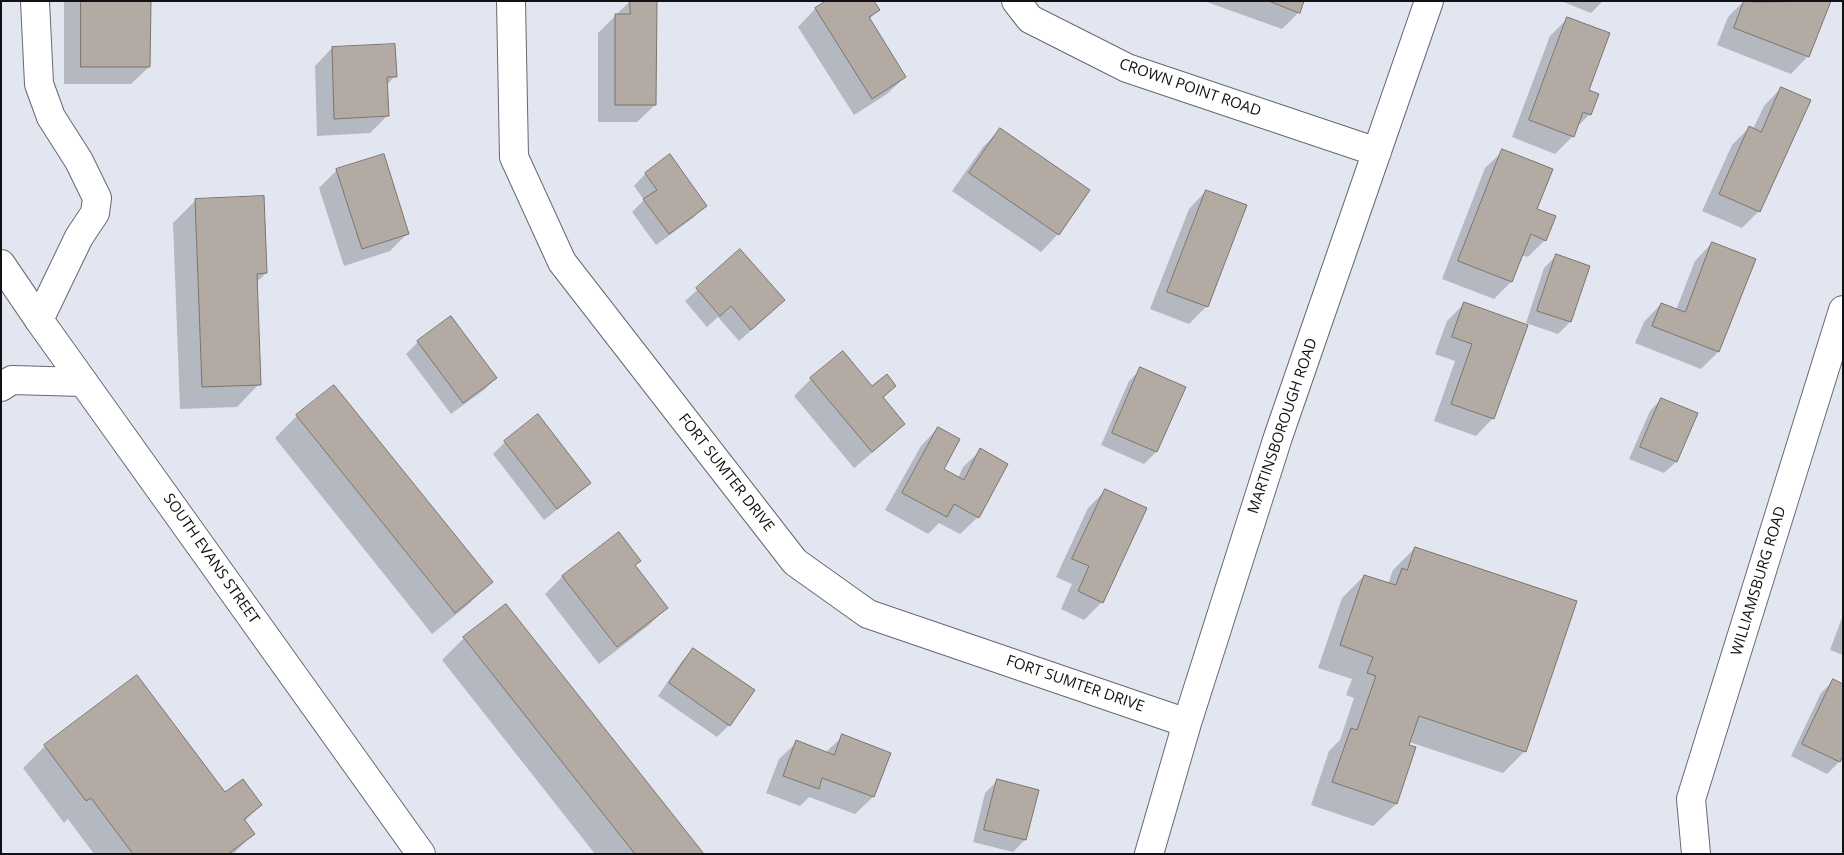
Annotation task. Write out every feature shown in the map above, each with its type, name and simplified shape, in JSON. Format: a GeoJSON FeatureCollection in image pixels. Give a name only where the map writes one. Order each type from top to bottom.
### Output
{"type":"FeatureCollection","features":[{"type":"Feature","properties":{"kind":"main road"},"geometry":{"type":"LineString","coordinates":[[35,1],[39,84],[51,117],[79,161],[97,198],[95,213],[79,237],[39,320]]}},
{"type":"Feature","properties":{"kind":"main road","name":"FORT SUMTER DRIVE"},"geometry":{"type":"LineString","coordinates":[[510,1],[514,157],[562,262],[795,562],[868,614],[1187,723]]}},
{"type":"Feature","properties":{"kind":"main road","name":"CROWN POINT ROAD"},"geometry":{"type":"LineString","coordinates":[[1016,1],[1030,19],[1127,68],[1377,152]]}},
{"type":"Feature","properties":{"kind":"main road","name":"MARTINSBOROUGH ROAD"},"geometry":{"type":"LineString","coordinates":[[1149,854],[1187,723],[1278,437],[1429,1]]}},
{"type":"Feature","properties":{"kind":"main road","name":"SOUTH EVANS STREET"},"geometry":{"type":"LineString","coordinates":[[1,264],[39,320],[421,854]]}},
{"type":"Feature","properties":{"kind":"main road","name":"WILLIAMSBURG ROAD"},"geometry":{"type":"LineString","coordinates":[[1696,854],[1691,798],[1841,318]]}},
{"type":"Feature","properties":{"kind":"main road"},"geometry":{"type":"LineString","coordinates":[[1,387],[12,380],[84,382]]}},
{"type":"Feature","properties":{"kind":"building"},"geometry":{"type":"Polygon","coordinates":[[[81,1],[151,1],[150,67],[81,67],[81,1]]]}},
{"type":"Feature","properties":{"kind":"building"},"geometry":{"type":"Polygon","coordinates":[[[630,1],[657,1],[656,105],[615,105],[615,14],[630,14],[630,1]]]}},
{"type":"Feature","properties":{"kind":"building"},"geometry":{"type":"Polygon","coordinates":[[[826,1],[874,1],[880,10],[869,17],[906,77],[872,99],[815,8],[826,1]]]}},
{"type":"Feature","properties":{"kind":"building"},"geometry":{"type":"Polygon","coordinates":[[[1269,1],[1304,1],[1300,13],[1269,1]]]}},
{"type":"Feature","properties":{"kind":"building"},"geometry":{"type":"Polygon","coordinates":[[[1744,1],[1831,1],[1809,57],[1734,28],[1744,1]]]}},
{"type":"Feature","properties":{"kind":"building"},"geometry":{"type":"Polygon","coordinates":[[[1567,17],[1610,33],[1589,90],[1599,94],[1591,115],[1583,112],[1574,137],[1529,120],[1567,17]]]}},
{"type":"Feature","properties":{"kind":"building"},"geometry":{"type":"Polygon","coordinates":[[[395,44],[397,77],[387,77],[389,116],[334,119],[332,47],[395,44]]]}},
{"type":"Feature","properties":{"kind":"building"},"geometry":{"type":"Polygon","coordinates":[[[1781,87],[1811,100],[1760,212],[1719,194],[1749,126],[1761,132],[1781,87]]]}},
{"type":"Feature","properties":{"kind":"building"},"geometry":{"type":"Polygon","coordinates":[[[1000,128],[1090,190],[1059,235],[969,173],[1000,128]]]}},
{"type":"Feature","properties":{"kind":"building"},"geometry":{"type":"Polygon","coordinates":[[[1502,149],[1553,169],[1537,209],[1556,216],[1546,241],[1531,234],[1512,282],[1458,261],[1502,149]]]}},
{"type":"Feature","properties":{"kind":"building"},"geometry":{"type":"Polygon","coordinates":[[[384,154],[409,234],[362,249],[336,169],[384,154]]]}},
{"type":"Feature","properties":{"kind":"building"},"geometry":{"type":"Polygon","coordinates":[[[670,154],[707,206],[669,234],[643,199],[657,190],[645,173],[670,154]]]}},
{"type":"Feature","properties":{"kind":"building"},"geometry":{"type":"Polygon","coordinates":[[[1206,190],[1247,205],[1208,307],[1167,292],[1206,190]]]}},
{"type":"Feature","properties":{"kind":"building"},"geometry":{"type":"Polygon","coordinates":[[[264,196],[267,273],[257,274],[261,385],[202,387],[195,199],[264,196]]]}},
{"type":"Feature","properties":{"kind":"building"},"geometry":{"type":"Polygon","coordinates":[[[1712,242],[1756,259],[1719,352],[1652,326],[1661,303],[1685,312],[1712,242]]]}},
{"type":"Feature","properties":{"kind":"building"},"geometry":{"type":"Polygon","coordinates":[[[740,249],[785,300],[751,330],[731,306],[720,316],[696,288],[740,249]]]}},
{"type":"Feature","properties":{"kind":"building"},"geometry":{"type":"Polygon","coordinates":[[[1556,254],[1590,266],[1571,322],[1537,311],[1556,254]]]}},
{"type":"Feature","properties":{"kind":"building"},"geometry":{"type":"Polygon","coordinates":[[[1464,302],[1528,325],[1494,419],[1451,404],[1472,344],[1452,337],[1464,302]]]}},
{"type":"Feature","properties":{"kind":"building"},"geometry":{"type":"Polygon","coordinates":[[[451,316],[497,378],[463,403],[417,341],[451,316]]]}},
{"type":"Feature","properties":{"kind":"building"},"geometry":{"type":"Polygon","coordinates":[[[843,351],[872,386],[887,374],[896,386],[883,397],[905,424],[872,452],[810,378],[843,351]]]}},
{"type":"Feature","properties":{"kind":"building"},"geometry":{"type":"Polygon","coordinates":[[[1140,367],[1186,387],[1157,452],[1112,433],[1140,367]]]}},
{"type":"Feature","properties":{"kind":"building"},"geometry":{"type":"Polygon","coordinates":[[[334,385],[493,582],[455,613],[296,415],[334,385]]]}},
{"type":"Feature","properties":{"kind":"building"},"geometry":{"type":"Polygon","coordinates":[[[1661,398],[1698,413],[1677,462],[1640,447],[1661,398]]]}},
{"type":"Feature","properties":{"kind":"building"},"geometry":{"type":"Polygon","coordinates":[[[538,414],[591,483],[557,509],[504,441],[538,414]]]}},
{"type":"Feature","properties":{"kind":"building"},"geometry":{"type":"Polygon","coordinates":[[[938,427],[960,439],[944,469],[964,480],[980,448],[1008,464],[979,518],[954,504],[947,517],[902,493],[938,427]]]}},
{"type":"Feature","properties":{"kind":"building"},"geometry":{"type":"Polygon","coordinates":[[[1105,489],[1147,508],[1103,603],[1078,591],[1089,566],[1072,559],[1105,489]]]}},
{"type":"Feature","properties":{"kind":"building"},"geometry":{"type":"Polygon","coordinates":[[[619,532],[641,561],[635,565],[668,608],[617,647],[562,576],[619,532]]]}},
{"type":"Feature","properties":{"kind":"building"},"geometry":{"type":"Polygon","coordinates":[[[1415,547],[1577,601],[1526,752],[1419,716],[1409,745],[1416,747],[1397,804],[1332,782],[1351,728],[1357,730],[1376,676],[1367,673],[1373,657],[1340,645],[1364,575],[1396,585],[1402,568],[1407,570],[1415,547]]]}},
{"type":"Feature","properties":{"kind":"building"},"geometry":{"type":"Polygon","coordinates":[[[506,604],[704,854],[635,854],[463,637],[506,604]]]}},
{"type":"Feature","properties":{"kind":"building"},"geometry":{"type":"Polygon","coordinates":[[[693,648],[755,690],[730,726],[669,683],[693,648]]]}},
{"type":"Feature","properties":{"kind":"building"},"geometry":{"type":"Polygon","coordinates":[[[137,675],[225,792],[243,779],[262,805],[244,819],[255,834],[228,854],[133,854],[91,798],[86,801],[44,745],[137,675]]]}},
{"type":"Feature","properties":{"kind":"building"},"geometry":{"type":"Polygon","coordinates":[[[1833,679],[1843,684],[1843,756],[1840,762],[1802,744],[1833,679]]]}},
{"type":"Feature","properties":{"kind":"building"},"geometry":{"type":"Polygon","coordinates":[[[842,734],[891,753],[874,797],[822,778],[819,789],[783,776],[796,740],[834,755],[842,734]]]}},
{"type":"Feature","properties":{"kind":"building"},"geometry":{"type":"Polygon","coordinates":[[[997,779],[1039,790],[1026,840],[984,830],[997,779]]]}}]}
